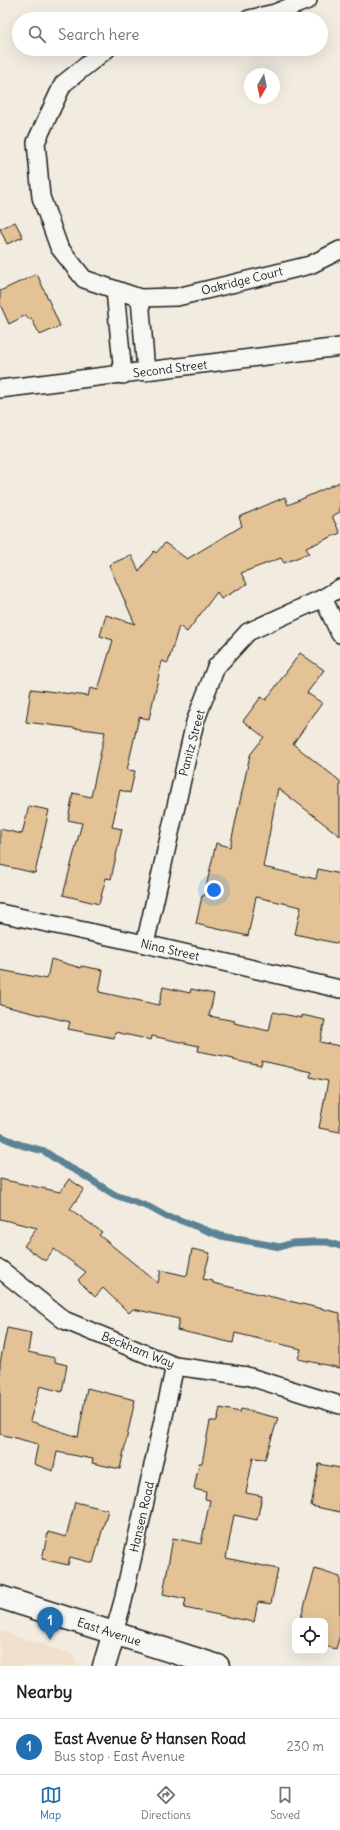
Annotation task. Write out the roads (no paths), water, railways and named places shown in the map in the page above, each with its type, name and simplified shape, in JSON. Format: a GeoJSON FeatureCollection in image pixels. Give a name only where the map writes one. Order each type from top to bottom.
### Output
{"type":"FeatureCollection","features":[{"type":"Feature","properties":{"kind":"street"},"geometry":{"type":"LineString","coordinates":[[277,12],[308,0]]}},
{"type":"Feature","properties":{"kind":"street","name":"Oakridge Court"},"geometry":{"type":"LineString","coordinates":[[98,56],[63,84],[36,142],[41,197],[59,247],[84,280],[140,298],[177,297],[310,265],[340,250]]}},
{"type":"Feature","properties":{"kind":"street"},"geometry":{"type":"LineString","coordinates":[[115,290],[124,375]]}},
{"type":"Feature","properties":{"kind":"street"},"geometry":{"type":"LineString","coordinates":[[140,298],[146,372]]}},
{"type":"Feature","properties":{"kind":"street","name":"Second Street"},"geometry":{"type":"LineString","coordinates":[[0,389],[124,375],[340,347]]}},
{"type":"Feature","properties":{"kind":"street","name":"Panitz Street"},"geometry":{"type":"LineString","coordinates":[[145,944],[195,722],[216,667],[248,632],[323,598],[340,588]]}},
{"type":"Feature","properties":{"kind":"street"},"geometry":{"type":"LineString","coordinates":[[323,598],[340,634]]}},
{"type":"Feature","properties":{"kind":"street","name":"Nina Street"},"geometry":{"type":"LineString","coordinates":[[0,913],[145,944],[340,989]]}},
{"type":"Feature","properties":{"kind":"street","name":"Beckham Way"},"geometry":{"type":"LineString","coordinates":[[0,1269],[64,1320],[175,1366],[247,1376],[340,1405]]}},
{"type":"Feature","properties":{"kind":"street","name":"Hansen Road"},"geometry":{"type":"LineString","coordinates":[[104,1666],[123,1601],[175,1366]]}},
{"type":"Feature","properties":{"kind":"street","name":"East Avenue"},"geometry":{"type":"LineString","coordinates":[[0,1597],[218,1666]]}},
{"type":"Feature","properties":{"kind":"waterway"},"geometry":{"type":"LineString","coordinates":[[0,1136],[21,1145],[44,1151],[115,1195],[149,1207],[167,1217],[177,1219],[221,1236],[280,1247],[292,1243],[312,1242],[327,1242],[340,1246]]}},
{"type":"Feature","properties":{"kind":"place","name":"East Avenue & Hansen Road"},"geometry":{"type":"Point","coordinates":[50,1640]}}]}
